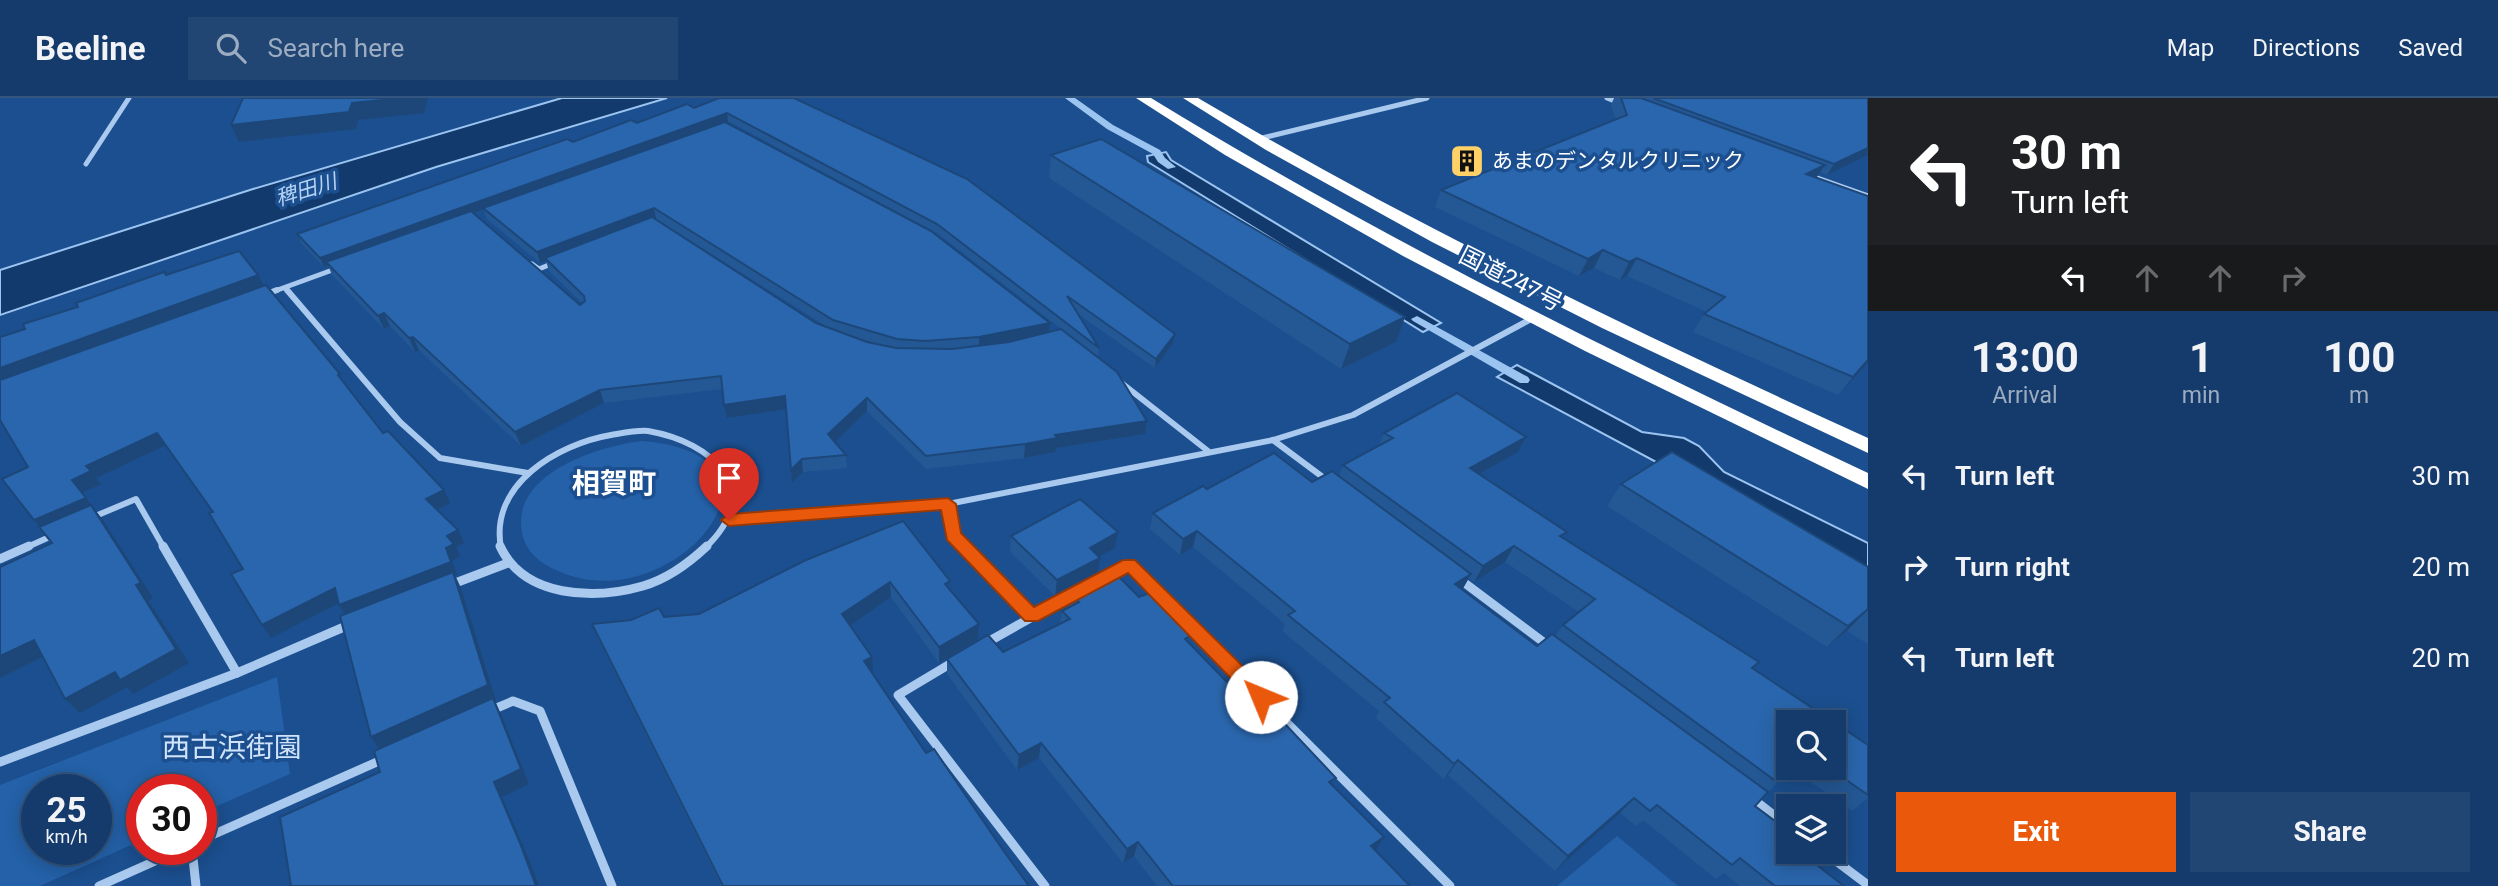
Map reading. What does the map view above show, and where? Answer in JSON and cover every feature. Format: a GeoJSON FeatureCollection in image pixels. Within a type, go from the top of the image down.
{"type":"FeatureCollection","features":[{"type":"Feature","properties":{"kind":"highway","name":"国道247号"},"geometry":{"type":"LineString","coordinates":[[1142,98],[1283,185],[1532,318],[1868,482]]}},
{"type":"Feature","properties":{"kind":"highway","name":"国道247号"},"geometry":{"type":"LineString","coordinates":[[1189,98],[1256,140],[1543,293],[1868,446]]}},
{"type":"Feature","properties":{"kind":"street"},"geometry":{"type":"LineString","coordinates":[[86,164],[129,98]]}},
{"type":"Feature","properties":{"kind":"street"},"geometry":{"type":"LineString","coordinates":[[1256,140],[1427,98]]}},
{"type":"Feature","properties":{"kind":"street"},"geometry":{"type":"LineString","coordinates":[[1607,98],[1632,108]]}},
{"type":"Feature","properties":{"kind":"street"},"geometry":{"type":"LineString","coordinates":[[1805,173],[1868,196]]}},
{"type":"Feature","properties":{"kind":"street"},"geometry":{"type":"LineString","coordinates":[[538,269],[564,259]]}},
{"type":"Feature","properties":{"kind":"street"},"geometry":{"type":"LineString","coordinates":[[528,260],[547,277]]}},
{"type":"Feature","properties":{"kind":"street"},"geometry":{"type":"LineString","coordinates":[[259,297],[348,264]]}},
{"type":"Feature","properties":{"kind":"street"},"geometry":{"type":"LineString","coordinates":[[285,288],[400,422],[440,458],[528,473]]}},
{"type":"Feature","properties":{"kind":"street"},"geometry":{"type":"LineString","coordinates":[[729,520],[948,504],[1273,440],[1353,415],[1532,318]]}},
{"type":"Feature","properties":{"kind":"street"},"geometry":{"type":"LineString","coordinates":[[1115,377],[1208,451]]}},
{"type":"Feature","properties":{"kind":"street"},"geometry":{"type":"LineString","coordinates":[[648,431],[681,437],[708,449],[726,469],[734,493],[729,520],[711,546],[683,569],[645,587],[604,595],[564,593],[530,582],[508,563],[497,538],[501,510],[517,483],[528,473],[543,461],[575,444],[612,434],[648,431]]}},
{"type":"Feature","properties":{"kind":"street"},"geometry":{"type":"LineString","coordinates":[[1273,440],[1336,487]]}},
{"type":"Feature","properties":{"kind":"street"},"geometry":{"type":"LineString","coordinates":[[86,521],[136,499],[237,673]]}},
{"type":"Feature","properties":{"kind":"street"},"geometry":{"type":"LineString","coordinates":[[948,504],[953,536],[1031,616]]}},
{"type":"Feature","properties":{"kind":"street"},"geometry":{"type":"LineString","coordinates":[[0,559],[62,531]]}},
{"type":"Feature","properties":{"kind":"street"},"geometry":{"type":"LineString","coordinates":[[441,588],[508,563]]}},
{"type":"Feature","properties":{"kind":"street"},"geometry":{"type":"LineString","coordinates":[[1105,578],[1129,565],[1450,886]]}},
{"type":"Feature","properties":{"kind":"street"},"geometry":{"type":"LineString","coordinates":[[1447,570],[1557,652]]}},
{"type":"Feature","properties":{"kind":"street"},"geometry":{"type":"LineString","coordinates":[[976,649],[1080,590]]}},
{"type":"Feature","properties":{"kind":"street"},"geometry":{"type":"LineString","coordinates":[[0,762],[237,673],[365,618]]}},
{"type":"Feature","properties":{"kind":"street"},"geometry":{"type":"LineString","coordinates":[[965,655],[898,695],[1045,886]]}},
{"type":"Feature","properties":{"kind":"street"},"geometry":{"type":"LineString","coordinates":[[475,718],[513,701],[540,711],[612,886]]}},
{"type":"Feature","properties":{"kind":"street"},"geometry":{"type":"LineString","coordinates":[[217,833],[401,751]]}},
{"type":"Feature","properties":{"kind":"street"},"geometry":{"type":"LineString","coordinates":[[1744,793],[1776,816]]}},
{"type":"Feature","properties":{"kind":"street"},"geometry":{"type":"LineString","coordinates":[[1840,864],[1868,885]]}},
{"type":"Feature","properties":{"kind":"street"},"geometry":{"type":"LineString","coordinates":[[99,886],[146,865]]}},
{"type":"Feature","properties":{"kind":"street"},"geometry":{"type":"LineString","coordinates":[[194,865],[196,886]]}},
{"type":"Feature","properties":{"kind":"green space"},"geometry":{"type":"Polygon","coordinates":[[[642,441],[692,453],[717,474],[721,501],[708,529],[682,555],[646,573],[605,581],[563,573],[535,556],[524,540],[521,518],[527,498],[540,482],[558,468],[579,458],[642,441]]]}},
{"type":"Feature","properties":{"kind":"green space","name":"西古浜街園"},"geometry":{"type":"Polygon","coordinates":[[[277,677],[290,774],[217,806],[217,774],[126,774],[126,847],[112,854],[112,774],[28,774],[277,677]]]}},
{"type":"Feature","properties":{"kind":"green space","name":"西古浜街園"},"geometry":{"type":"Polygon","coordinates":[[[21,777],[21,865],[87,865],[40,886],[0,886],[0,785],[21,777]]]}},
{"type":"Feature","properties":{"kind":"green space"},"geometry":{"type":"Polygon","coordinates":[[[1617,836],[1678,886],[1557,886],[1617,836]]]}},
{"type":"Feature","properties":{"kind":"water","name":"稗田川"},"geometry":{"type":"Polygon","coordinates":[[[562,98],[667,98],[436,167],[0,315],[0,270],[253,189],[562,98]]]}},
{"type":"Feature","properties":{"kind":"water"},"geometry":{"type":"Polygon","coordinates":[[[1166,152],[1171,160],[1441,323],[1423,332],[1148,162],[1147,156],[1166,152]]]}},
{"type":"Feature","properties":{"kind":"water"},"geometry":{"type":"Polygon","coordinates":[[[1517,365],[1642,432],[1684,438],[1699,446],[1724,472],[1868,543],[1868,568],[1688,479],[1497,377],[1517,365]]]}},
{"type":"Feature","properties":{"kind":"building"},"geometry":{"type":"Polygon","coordinates":[[[243,98],[403,98],[352,103],[349,112],[231,125],[243,98]]]}},
{"type":"Feature","properties":{"kind":"building"},"geometry":{"type":"Polygon","coordinates":[[[719,98],[794,98],[967,179],[1175,334],[1156,359],[1067,296],[1099,348],[937,224],[727,113],[320,258],[297,234],[567,139],[573,142],[631,120],[637,123],[687,104],[694,108],[719,98]]]}},
{"type":"Feature","properties":{"kind":"building"},"geometry":{"type":"Polygon","coordinates":[[[1621,98],[1641,98],[1825,165],[1806,174],[1868,196],[1868,360],[1853,377],[1704,314],[1725,297],[1637,258],[1629,262],[1603,250],[1588,259],[1441,190],[1627,115],[1621,98]]]}},
{"type":"Feature","properties":{"kind":"building"},"geometry":{"type":"Polygon","coordinates":[[[1653,98],[1868,98],[1868,148],[1834,164],[1653,98]]]}},
{"type":"Feature","properties":{"kind":"building"},"geometry":{"type":"Polygon","coordinates":[[[725,122],[931,231],[1050,323],[979,337],[925,341],[897,339],[833,320],[654,208],[537,252],[483,208],[725,122]]]}},
{"type":"Feature","properties":{"kind":"building"},"geometry":{"type":"Polygon","coordinates":[[[1101,139],[1405,317],[1350,344],[1051,155],[1101,139]]]}},
{"type":"Feature","properties":{"kind":"building"},"geometry":{"type":"Polygon","coordinates":[[[471,211],[580,305],[585,301],[584,296],[545,258],[652,217],[816,323],[867,342],[896,348],[952,349],[1009,342],[1061,329],[1117,372],[1147,421],[1055,435],[1057,438],[1025,444],[926,456],[867,398],[828,434],[846,455],[802,459],[791,470],[785,396],[724,405],[721,376],[600,390],[515,432],[413,337],[409,338],[384,313],[378,316],[326,262],[471,211]]]}},
{"type":"Feature","properties":{"kind":"building"},"geometry":{"type":"Polygon","coordinates":[[[239,251],[258,275],[0,368],[0,337],[25,329],[23,324],[78,307],[76,303],[164,272],[166,275],[239,251]]]}},
{"type":"Feature","properties":{"kind":"building"},"geometry":{"type":"Polygon","coordinates":[[[266,285],[340,374],[338,375],[383,433],[388,431],[444,490],[426,499],[458,530],[447,536],[454,544],[446,548],[451,562],[339,605],[335,588],[262,625],[231,574],[243,569],[209,513],[213,512],[157,433],[86,466],[91,471],[72,480],[86,498],[34,520],[2,479],[28,467],[0,420],[0,380],[266,285]]]}},
{"type":"Feature","properties":{"kind":"building"},"geometry":{"type":"Polygon","coordinates":[[[1457,393],[1526,437],[1470,468],[1567,532],[1560,536],[1759,662],[1752,668],[1815,710],[1776,710],[1776,780],[1779,780],[1777,782],[1563,625],[1595,599],[1514,546],[1483,566],[1343,465],[1393,438],[1384,433],[1457,393]]]}},
{"type":"Feature","properties":{"kind":"building"},"geometry":{"type":"Polygon","coordinates":[[[1672,452],[1868,567],[1868,609],[1848,626],[1621,484],[1672,452]]]}},
{"type":"Feature","properties":{"kind":"building"},"geometry":{"type":"Polygon","coordinates":[[[1274,453],[1312,482],[1332,471],[1471,574],[1455,584],[1537,646],[1552,634],[1768,792],[1755,806],[1776,822],[1776,864],[1816,864],[1844,886],[1775,886],[1740,858],[1732,865],[1657,805],[1650,811],[1634,798],[1568,856],[1458,760],[1454,764],[1384,702],[1390,698],[1288,615],[1295,611],[1197,531],[1183,539],[1153,513],[1203,486],[1207,489],[1274,453]]]}},
{"type":"Feature","properties":{"kind":"building"},"geometry":{"type":"Polygon","coordinates":[[[1080,499],[1118,532],[1090,548],[1100,558],[1057,580],[1011,536],[1080,499]]]}},
{"type":"Feature","properties":{"kind":"building"},"geometry":{"type":"Polygon","coordinates":[[[91,505],[141,583],[136,585],[176,649],[120,680],[115,672],[65,699],[34,640],[0,656],[0,567],[52,543],[39,527],[91,505]]]}},
{"type":"Feature","properties":{"kind":"building"},"geometry":{"type":"Polygon","coordinates":[[[903,521],[950,581],[945,584],[979,624],[939,647],[890,582],[842,614],[872,657],[864,661],[926,753],[934,749],[1029,886],[723,886],[592,624],[631,620],[659,608],[664,617],[699,614],[806,560],[903,521]]]}},
{"type":"Feature","properties":{"kind":"building"},"geometry":{"type":"Polygon","coordinates":[[[1110,568],[1139,597],[1149,593],[1191,635],[1185,639],[1258,714],[1270,708],[1336,778],[1329,782],[1384,837],[1371,846],[1410,886],[1173,886],[1138,842],[1127,849],[1041,743],[1019,755],[947,659],[988,635],[1003,652],[1070,619],[1062,611],[1079,602],[1067,591],[1110,568]]]}},
{"type":"Feature","properties":{"kind":"building"},"geometry":{"type":"Polygon","coordinates":[[[453,572],[488,685],[371,737],[340,616],[453,572]]]}},
{"type":"Feature","properties":{"kind":"building"},"geometry":{"type":"Polygon","coordinates":[[[493,698],[521,769],[494,782],[536,886],[291,886],[280,817],[380,772],[374,751],[493,698]]]}},
{"type":"Feature","properties":{"kind":"building"},"geometry":{"type":"Polygon","coordinates":[[[1846,730],[1868,745],[1868,795],[1846,780],[1846,730]]]}},
{"type":"Feature","properties":{"kind":"waterway"},"geometry":{"type":"LineString","coordinates":[[1069,98],[1110,127],[1157,152],[1161,160],[1171,167]]}},
{"type":"Feature","properties":{"kind":"waterway"},"geometry":{"type":"LineString","coordinates":[[1417,319],[1524,380]]}},
{"type":"Feature","properties":{"kind":"place","name":"あまのデンタルクリニック"},"geometry":{"type":"Point","coordinates":[1467,161]}},
{"type":"Feature","properties":{"kind":"district","name":"相賀町"},"geometry":{"type":"Point","coordinates":[614,483]}},
{"type":"Feature","properties":{"kind":"route"},"geometry":{"type":"LineString","coordinates":[[729,520],[948,504],[953,536],[1031,616],[1129,565],[1261,697]]}}]}
